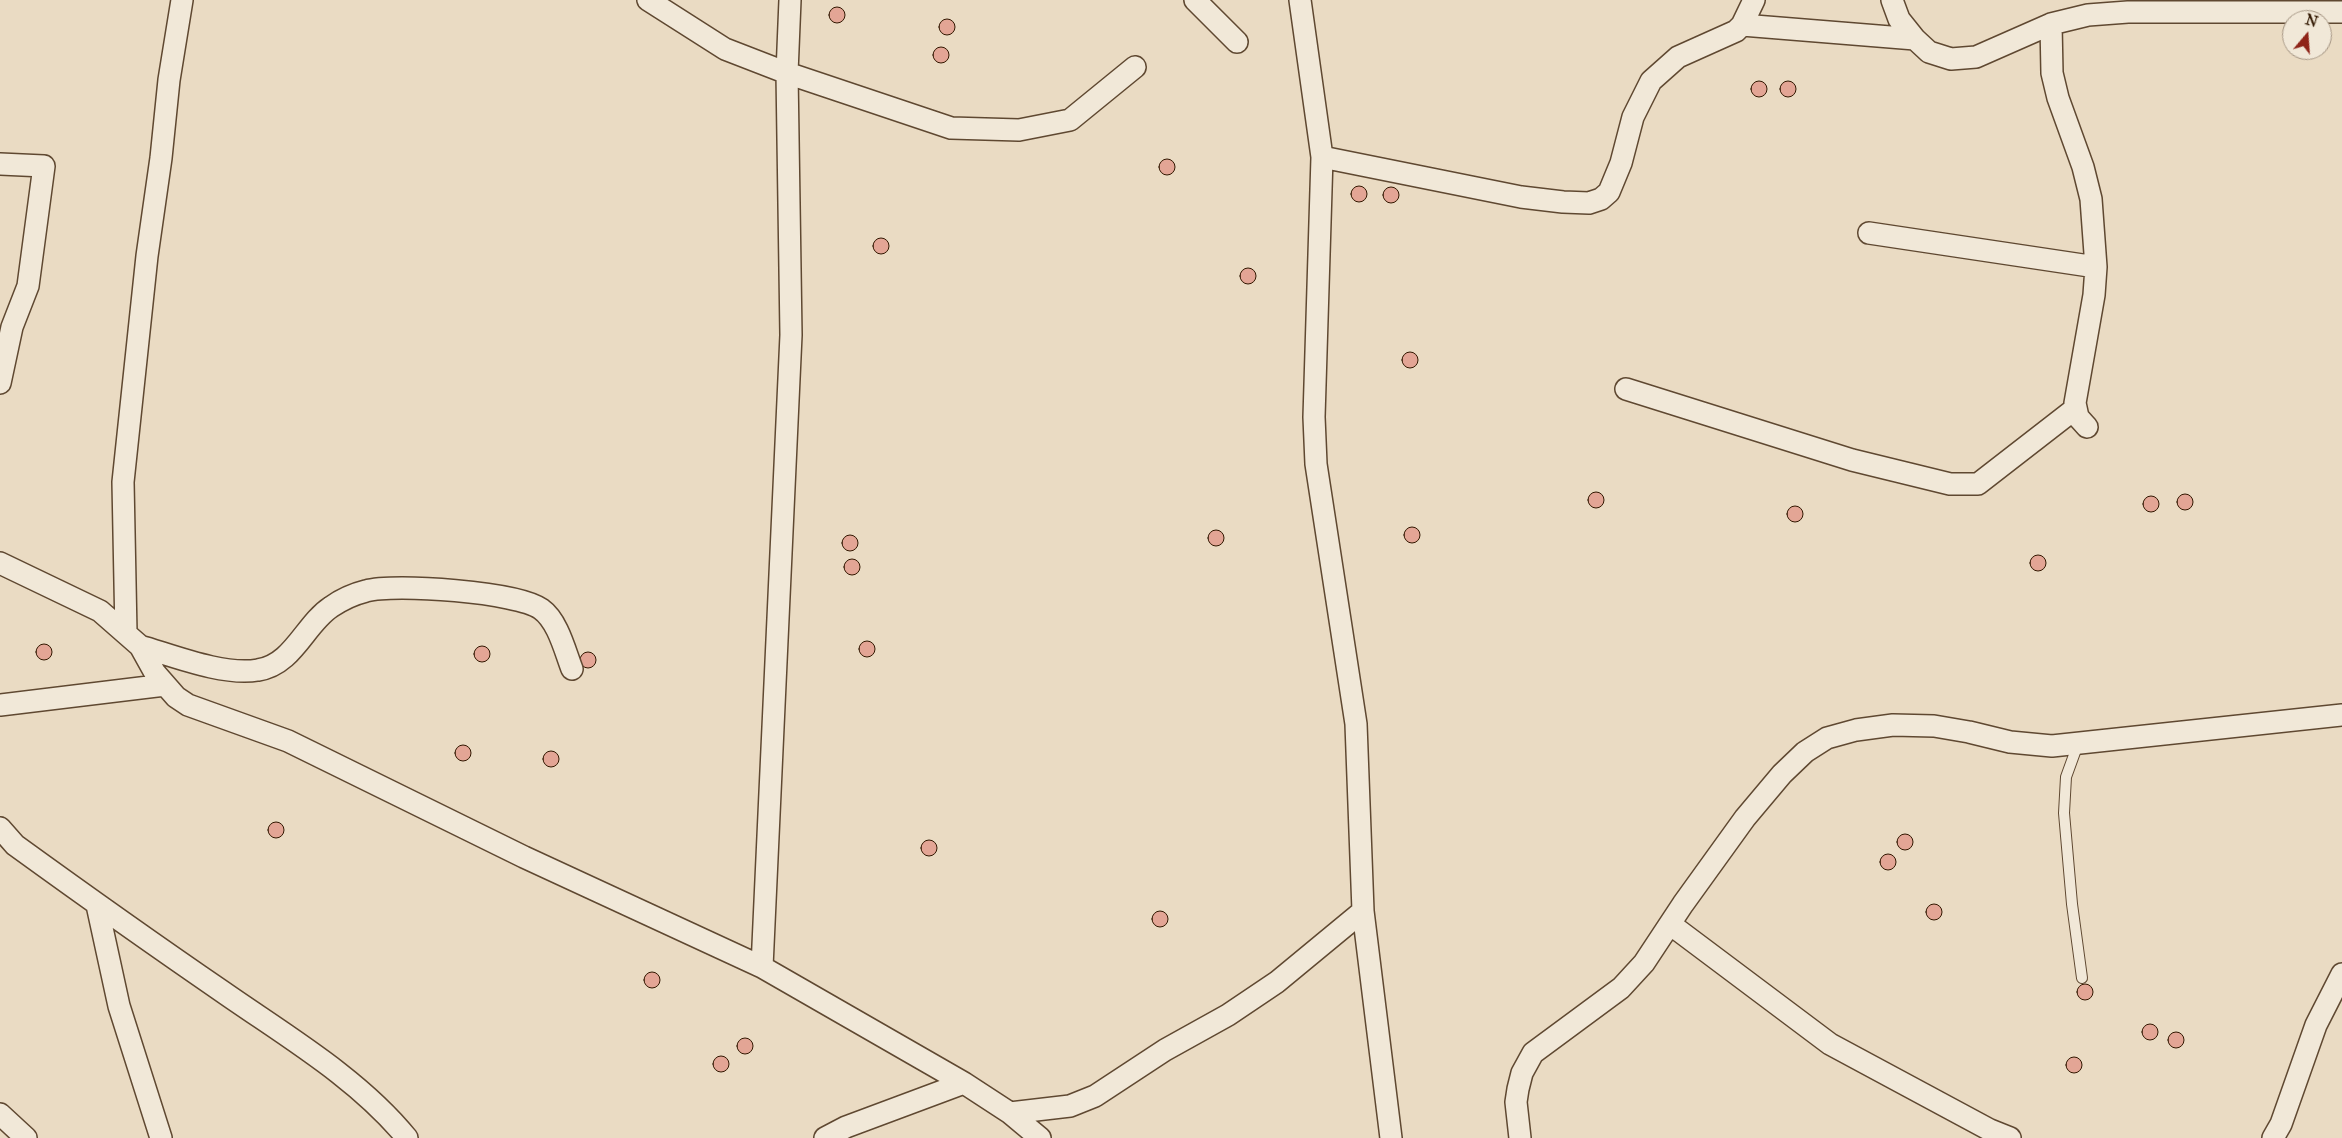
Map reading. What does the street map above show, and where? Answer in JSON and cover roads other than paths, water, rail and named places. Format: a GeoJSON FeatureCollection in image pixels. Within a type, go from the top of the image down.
{"type":"FeatureCollection","features":[{"type":"Feature","properties":{"kind":"street"},"geometry":{"type":"LineString","coordinates":[[133,640],[123,482],[147,256],[161,158],[169,80],[182,0]]}},
{"type":"Feature","properties":{"kind":"street"},"geometry":{"type":"LineString","coordinates":[[648,0],[725,49],[786,72],[951,128],[1019,130],[1070,120],[1135,67]]}},
{"type":"Feature","properties":{"kind":"street"},"geometry":{"type":"LineString","coordinates":[[762,967],[791,335],[786,72],[790,0]]}},
{"type":"Feature","properties":{"kind":"street"},"geometry":{"type":"LineString","coordinates":[[1195,0],[1237,42]]}},
{"type":"Feature","properties":{"kind":"street"},"geometry":{"type":"LineString","coordinates":[[1300,0],[1319,120],[1322,157],[1314,417],[1316,464],[1356,724],[1363,911],[1391,1138]]}},
{"type":"Feature","properties":{"kind":"street"},"geometry":{"type":"LineString","coordinates":[[1322,157],[1521,197],[1589,203],[1601,199],[1609,192],[1621,163],[1633,117],[1651,81],[1678,57],[1736,32],[1742,25],[1754,0]]}},
{"type":"Feature","properties":{"kind":"street"},"geometry":{"type":"LineString","coordinates":[[1892,0],[1899,19],[1915,39],[1929,52],[1951,59],[1976,57],[2051,24],[2081,16],[2104,13],[2342,12]]}},
{"type":"Feature","properties":{"kind":"street"},"geometry":{"type":"LineString","coordinates":[[2051,24],[2052,73],[2058,98],[2083,167],[2091,199],[2096,266],[2094,295],[2076,408],[2078,416],[2087,427]]}},
{"type":"Feature","properties":{"kind":"street"},"geometry":{"type":"LineString","coordinates":[[1742,25],[1915,39]]}},
{"type":"Feature","properties":{"kind":"street"},"geometry":{"type":"LineString","coordinates":[[0,164],[44,166],[28,286],[12,326],[0,383]]}},
{"type":"Feature","properties":{"kind":"street"},"geometry":{"type":"LineString","coordinates":[[1869,233],[2096,266]]}},
{"type":"Feature","properties":{"kind":"street"},"geometry":{"type":"LineString","coordinates":[[1626,389],[1852,460],[1950,484],[1978,484],[2076,408]]}},
{"type":"Feature","properties":{"kind":"street"},"geometry":{"type":"LineString","coordinates":[[0,563],[100,611],[133,640],[165,685],[176,697],[188,705],[288,741],[524,857],[762,967],[964,1082],[1010,1113],[1040,1138]]}},
{"type":"Feature","properties":{"kind":"street"},"geometry":{"type":"LineString","coordinates":[[133,640],[224,668],[240,671],[260,670],[287,656],[330,608],[343,600],[367,590],[430,589],[504,598],[532,604],[543,610],[552,621],[572,669]]}},
{"type":"Feature","properties":{"kind":"street"},"geometry":{"type":"LineString","coordinates":[[0,705],[165,685]]}},
{"type":"Feature","properties":{"kind":"street"},"geometry":{"type":"LineString","coordinates":[[1520,1138],[1516,1102],[1522,1072],[1532,1053],[1622,988],[1644,963],[1745,818],[1782,774],[1805,752],[1827,738],[1856,730],[1893,726],[1934,726],[2010,742],[2052,746],[2342,715]]}},
{"type":"Feature","properties":{"kind":"street"},"geometry":{"type":"LineString","coordinates":[[0,828],[15,845],[97,905],[292,1040],[359,1090],[407,1138]]}},
{"type":"Feature","properties":{"kind":"street"},"geometry":{"type":"LineString","coordinates":[[97,905],[119,1006],[161,1138]]}},
{"type":"Feature","properties":{"kind":"street"},"geometry":{"type":"LineString","coordinates":[[1010,1113],[1070,1106],[1095,1096],[1165,1050],[1228,1015],[1277,982],[1363,911]]}},
{"type":"Feature","properties":{"kind":"street"},"geometry":{"type":"LineString","coordinates":[[1670,924],[1830,1044],[1990,1130],[2010,1138]]}},
{"type":"Feature","properties":{"kind":"street"},"geometry":{"type":"LineString","coordinates":[[2273,1138],[2281,1124],[2316,1025],[2342,974]]}},
{"type":"Feature","properties":{"kind":"street"},"geometry":{"type":"LineString","coordinates":[[825,1138],[846,1127],[964,1082]]}},
{"type":"Feature","properties":{"kind":"street"},"geometry":{"type":"LineString","coordinates":[[0,1114],[26,1138]]}},
{"type":"Feature","properties":{"kind":"lane"},"geometry":{"type":"LineString","coordinates":[[2078,744],[2066,777],[2064,813],[2068,867],[2082,978]]}}]}
